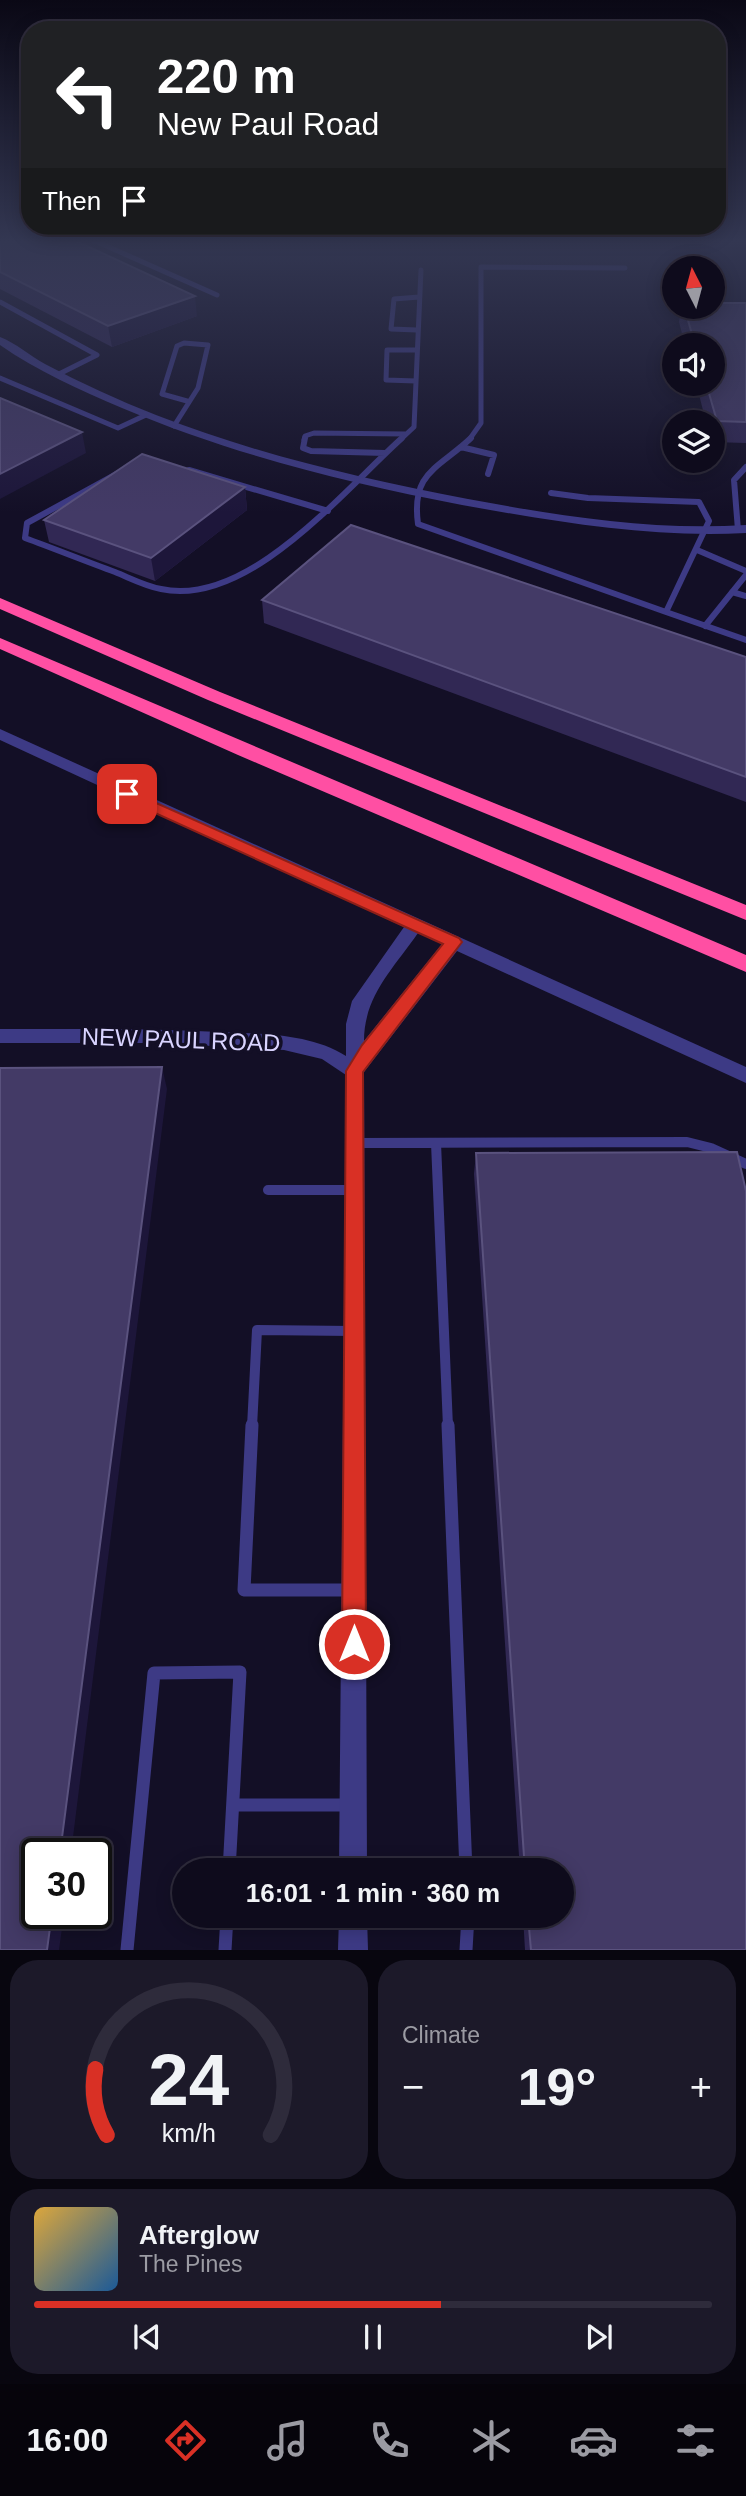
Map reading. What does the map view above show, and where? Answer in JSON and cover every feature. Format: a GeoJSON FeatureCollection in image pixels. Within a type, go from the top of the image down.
{"type":"FeatureCollection","features":[{"type":"Feature","properties":{"kind":"highway"},"geometry":{"type":"LineString","coordinates":[[0,603],[214,696],[746,913]]}},
{"type":"Feature","properties":{"kind":"highway"},"geometry":{"type":"LineString","coordinates":[[0,643],[232,746],[746,964]]}},
{"type":"Feature","properties":{"kind":"highway"},"geometry":{"type":"LineString","coordinates":[[598,852],[746,901]]}},
{"type":"Feature","properties":{"kind":"street"},"geometry":{"type":"LineString","coordinates":[[0,340],[59,374],[174,426],[274,458],[356,479],[559,519],[701,533],[742,530]]}},
{"type":"Feature","properties":{"kind":"street"},"geometry":{"type":"LineString","coordinates":[[0,734],[746,1075]]}},
{"type":"Feature","properties":{"kind":"street"},"geometry":{"type":"LineString","coordinates":[[353,1858],[355,1024],[361,1001],[415,925]]}},
{"type":"Feature","properties":{"kind":"street"},"geometry":{"type":"LineString","coordinates":[[355,1071],[368,1050],[454,942]]}},
{"type":"Feature","properties":{"kind":"street","name":"NEW PAUL ROAD"},"geometry":{"type":"LineString","coordinates":[[0,1036],[159,1036],[284,1043],[327,1053],[355,1071]]}},
{"type":"Feature","properties":{"kind":"street"},"geometry":{"type":"LineString","coordinates":[[353,1928],[353,1950]]}},
{"type":"Feature","properties":{"kind":"lane"},"geometry":{"type":"LineString","coordinates":[[53,331],[97,355],[59,374]]}},
{"type":"Feature","properties":{"kind":"lane"},"geometry":{"type":"LineString","coordinates":[[130,468],[117,471],[27,523],[25,538],[160,589],[191,592],[242,575],[328,511],[356,479],[414,427],[417,331]]}},
{"type":"Feature","properties":{"kind":"lane"},"geometry":{"type":"LineString","coordinates":[[481,331],[481,423],[477,432],[432,469],[414,492],[418,524],[746,640]]}},
{"type":"Feature","properties":{"kind":"lane"},"geometry":{"type":"LineString","coordinates":[[174,426],[187,401],[198,388],[208,345],[202,343],[177,346],[162,394],[187,401]]}},
{"type":"Feature","properties":{"kind":"lane"},"geometry":{"type":"LineString","coordinates":[[416,350],[387,350],[386,380],[416,381]]}},
{"type":"Feature","properties":{"kind":"lane"},"geometry":{"type":"LineString","coordinates":[[0,378],[118,429],[146,415]]}},
{"type":"Feature","properties":{"kind":"lane"},"geometry":{"type":"LineString","coordinates":[[385,453],[311,451],[303,448],[305,436],[314,433],[406,434]]}},
{"type":"Feature","properties":{"kind":"lane"},"geometry":{"type":"LineString","coordinates":[[461,447],[494,455],[488,474]]}},
{"type":"Feature","properties":{"kind":"lane"},"geometry":{"type":"LineString","coordinates":[[742,530],[736,478],[746,467]]}},
{"type":"Feature","properties":{"kind":"lane"},"geometry":{"type":"LineString","coordinates":[[181,468],[328,511]]}},
{"type":"Feature","properties":{"kind":"lane"},"geometry":{"type":"LineString","coordinates":[[736,478],[746,478]]}},
{"type":"Feature","properties":{"kind":"lane"},"geometry":{"type":"LineString","coordinates":[[551,493],[588,498],[699,502],[709,521],[701,533],[697,550],[666,612]]}},
{"type":"Feature","properties":{"kind":"lane"},"geometry":{"type":"LineString","coordinates":[[697,550],[746,573],[705,626]]}},
{"type":"Feature","properties":{"kind":"lane"},"geometry":{"type":"LineString","coordinates":[[732,592],[746,596]]}},
{"type":"Feature","properties":{"kind":"lane"},"geometry":{"type":"LineString","coordinates":[[356,1143],[687,1142],[711,1148],[746,1164]]}},
{"type":"Feature","properties":{"kind":"lane"},"geometry":{"type":"LineString","coordinates":[[436,1143],[465,1858]]}},
{"type":"Feature","properties":{"kind":"lane"},"geometry":{"type":"LineString","coordinates":[[268,1189],[356,1190]]}},
{"type":"Feature","properties":{"kind":"lane"},"geometry":{"type":"LineString","coordinates":[[354,1590],[244,1590],[257,1330],[355,1331]]}},
{"type":"Feature","properties":{"kind":"lane"},"geometry":{"type":"LineString","coordinates":[[127,1950],[154,1673],[240,1672],[230,1858]]}},
{"type":"Feature","properties":{"kind":"lane"},"geometry":{"type":"LineString","coordinates":[[233,1805],[353,1805]]}},
{"type":"Feature","properties":{"kind":"lane"},"geometry":{"type":"LineString","coordinates":[[225,1950],[226,1928]]}},
{"type":"Feature","properties":{"kind":"lane"},"geometry":{"type":"LineString","coordinates":[[466,1950],[467,1928]]}},
{"type":"Feature","properties":{"kind":"building"},"geometry":{"type":"Polygon","coordinates":[[[691,331],[746,331],[746,422],[725,421],[725,410],[714,410],[710,396],[725,396],[725,333],[691,331]]]}},
{"type":"Feature","properties":{"kind":"building"},"geometry":{"type":"Polygon","coordinates":[[[0,398],[82,432],[0,474],[0,398]]]}},
{"type":"Feature","properties":{"kind":"building"},"geometry":{"type":"Polygon","coordinates":[[[142,454],[245,487],[151,558],[44,520],[142,454]]]}},
{"type":"Feature","properties":{"kind":"building"},"geometry":{"type":"Polygon","coordinates":[[[351,525],[746,657],[746,777],[262,600],[351,525]]]}},
{"type":"Feature","properties":{"kind":"building"},"geometry":{"type":"Polygon","coordinates":[[[162,1067],[62,1838],[21,1838],[21,1929],[50,1929],[47,1950],[0,1950],[0,1068],[162,1067]]]}},
{"type":"Feature","properties":{"kind":"building"},"geometry":{"type":"Polygon","coordinates":[[[737,1152],[746,1191],[746,1950],[531,1950],[529,1928],[574,1928],[574,1858],[524,1858],[476,1153],[737,1152]]]}},
{"type":"Feature","properties":{"kind":"route"},"geometry":{"type":"LineString","coordinates":[[127,794],[454,942],[368,1050],[355,1071],[354,1644]]}}]}
